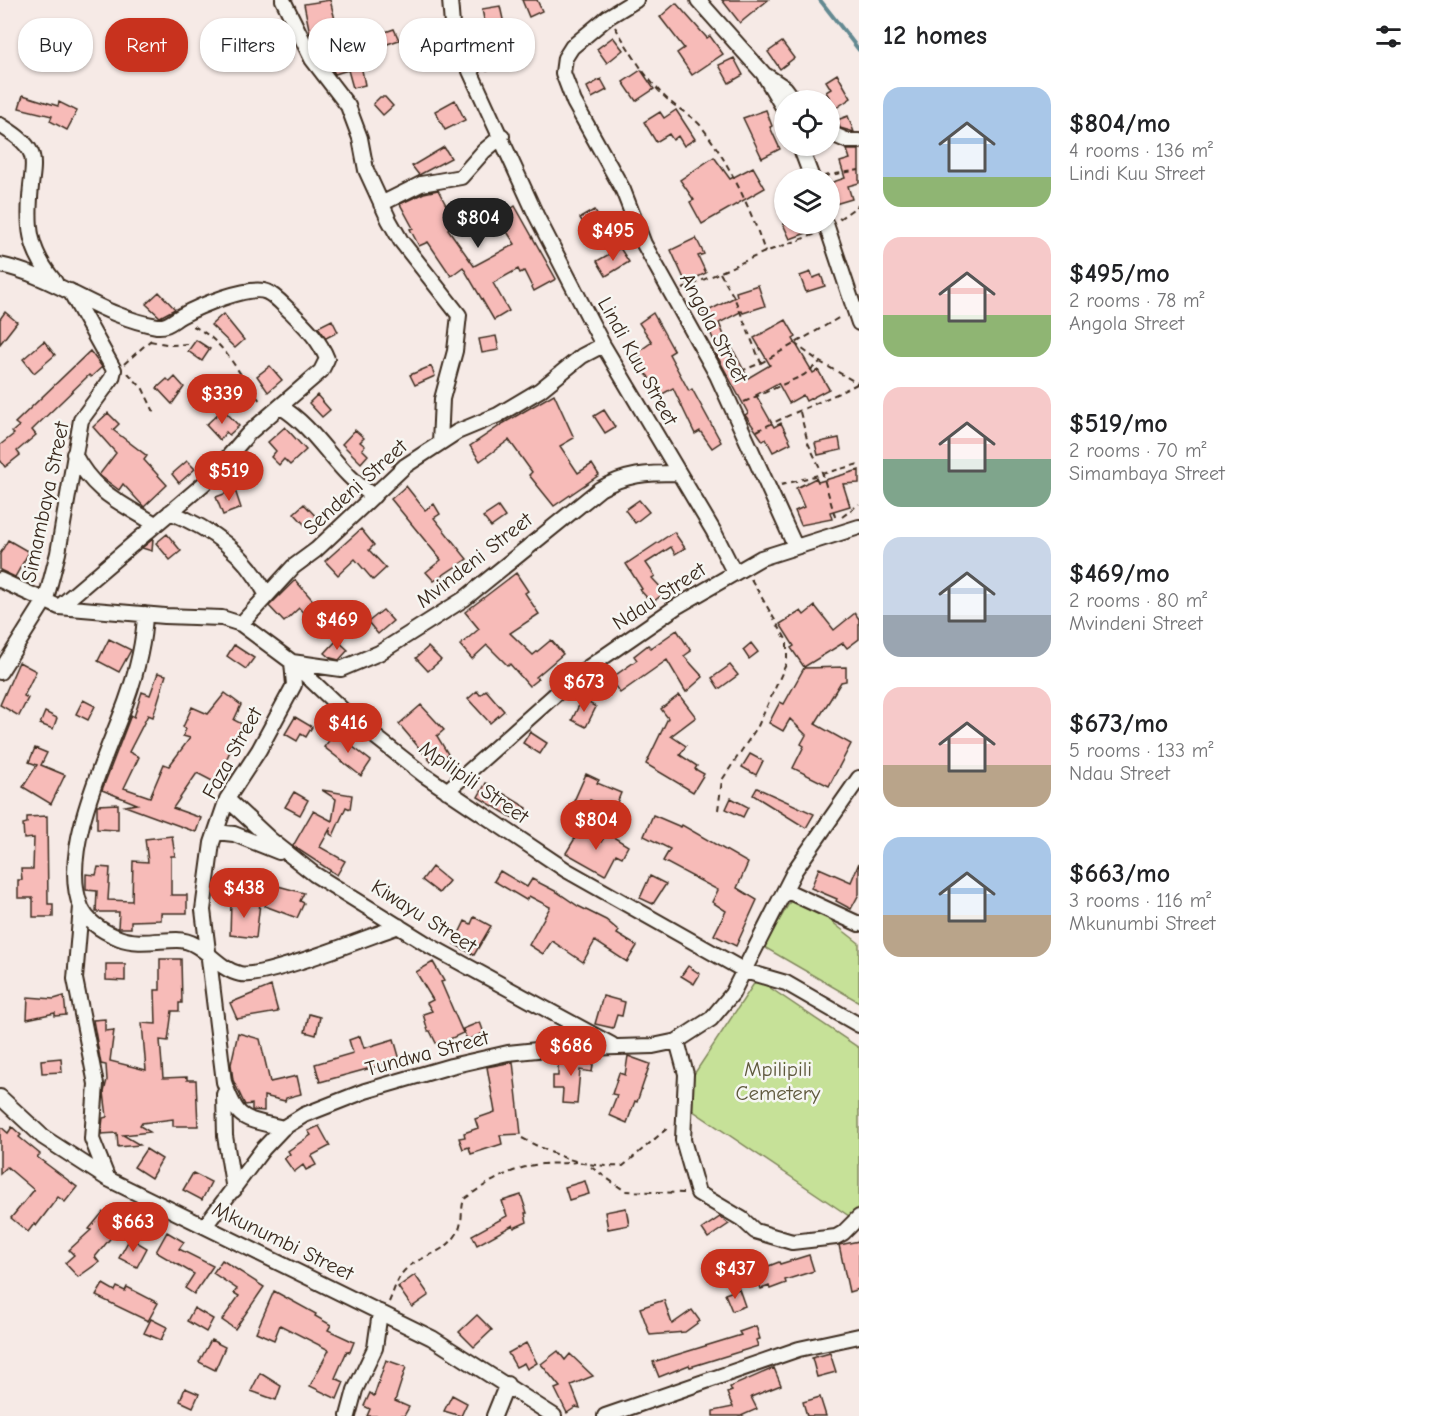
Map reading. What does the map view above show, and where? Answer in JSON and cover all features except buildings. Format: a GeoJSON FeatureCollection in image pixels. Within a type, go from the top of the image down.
{"type":"FeatureCollection","features":[{"type":"Feature","properties":{"kind":"street"},"geometry":{"type":"LineString","coordinates":[[283,0],[312,59],[348,106],[360,138],[366,170],[401,241],[459,315],[455,351],[442,399],[440,442]]}},
{"type":"Feature","properties":{"kind":"street","name":"Lindi Kuu Street"},"geometry":{"type":"LineString","coordinates":[[450,0],[452,25],[470,71],[502,136],[536,215],[603,345],[677,473],[739,569]]}},
{"type":"Feature","properties":{"kind":"street","name":"Angola Street"},"geometry":{"type":"LineString","coordinates":[[636,0],[608,17],[572,47],[565,58],[563,73],[574,102],[623,190],[644,244],[717,375],[767,489],[795,546]]}},
{"type":"Feature","properties":{"kind":"street"},"geometry":{"type":"LineString","coordinates":[[698,0],[763,73],[774,92]]}},
{"type":"Feature","properties":{"kind":"street"},"geometry":{"type":"LineString","coordinates":[[763,73],[786,90]]}},
{"type":"Feature","properties":{"kind":"street"},"geometry":{"type":"LineString","coordinates":[[0,125],[26,145],[33,156],[28,211],[33,252],[56,283]]}},
{"type":"Feature","properties":{"kind":"street"},"geometry":{"type":"LineString","coordinates":[[381,204],[421,184],[461,177],[484,151],[502,136]]}},
{"type":"Feature","properties":{"kind":"street"},"geometry":{"type":"LineString","coordinates":[[840,137],[848,141],[859,141]]}},
{"type":"Feature","properties":{"kind":"street"},"geometry":{"type":"LineString","coordinates":[[830,234],[857,317]]}},
{"type":"Feature","properties":{"kind":"street"},"geometry":{"type":"LineString","coordinates":[[0,265],[32,273],[109,310],[167,324]]}},
{"type":"Feature","properties":{"kind":"street","name":"Simambaya Street"},"geometry":{"type":"LineString","coordinates":[[60,607],[207,481],[249,433],[321,371],[327,358],[312,331],[266,291],[253,289],[212,302],[167,324]]}},
{"type":"Feature","properties":{"kind":"street","name":"Simambaya Street"},"geometry":{"type":"LineString","coordinates":[[0,672],[46,599],[58,553],[81,420],[112,378],[114,370],[70,291]]}},
{"type":"Feature","properties":{"kind":"street","name":"Sendeni Street"},"geometry":{"type":"LineString","coordinates":[[241,624],[292,567],[316,550],[405,466],[457,432],[498,415],[540,390],[582,356],[603,345]]}},
{"type":"Feature","properties":{"kind":"street"},"geometry":{"type":"LineString","coordinates":[[280,408],[309,428],[339,466],[374,496]]}},
{"type":"Feature","properties":{"kind":"street"},"geometry":{"type":"LineString","coordinates":[[74,454],[88,479],[100,490],[155,524]]}},
{"type":"Feature","properties":{"kind":"street","name":"Mvindeni Street"},"geometry":{"type":"LineString","coordinates":[[292,662],[341,669],[379,653],[464,599],[600,489],[615,480],[638,473],[677,473]]}},
{"type":"Feature","properties":{"kind":"street"},"geometry":{"type":"LineString","coordinates":[[170,512],[197,524],[232,548],[266,594]]}},
{"type":"Feature","properties":{"kind":"street"},"geometry":{"type":"LineString","coordinates":[[795,546],[838,527],[859,527]]}},
{"type":"Feature","properties":{"kind":"street","name":"Ndau Street"},"geometry":{"type":"LineString","coordinates":[[447,791],[576,676],[676,607],[739,569],[795,546]]}},
{"type":"Feature","properties":{"kind":"street","name":"Mpilipili Street"},"geometry":{"type":"LineString","coordinates":[[0,580],[60,607],[222,618],[241,624],[292,662],[349,716],[447,791],[566,870],[745,971],[786,983],[859,1025]]}},
{"type":"Feature","properties":{"kind":"street"},"geometry":{"type":"LineString","coordinates":[[108,1179],[92,1139],[96,1084],[75,979],[81,907],[75,872],[79,837],[90,793],[126,701],[144,632],[145,614]]}},
{"type":"Feature","properties":{"kind":"street","name":"Faza Street"},"geometry":{"type":"LineString","coordinates":[[234,1190],[225,1136],[224,1082],[203,910],[212,843],[227,799],[259,750],[294,685],[292,662]]}},
{"type":"Feature","properties":{"kind":"street","name":"Tundwa Street"},"geometry":{"type":"LineString","coordinates":[[205,1226],[263,1149],[283,1128],[304,1115],[365,1091],[451,1066],[508,1053],[614,1046],[653,1046],[677,1041],[711,1018],[722,1007],[745,971],[785,890],[828,821],[854,798],[859,778]]}},
{"type":"Feature","properties":{"kind":"street","name":"Kiwayu Street"},"geometry":{"type":"LineString","coordinates":[[227,799],[271,840],[314,874],[481,976],[614,1046]]}},
{"type":"Feature","properties":{"kind":"street"},"geometry":{"type":"LineString","coordinates":[[216,832],[234,834],[292,855]]}},
{"type":"Feature","properties":{"kind":"street"},"geometry":{"type":"LineString","coordinates":[[785,890],[859,924]]}},
{"type":"Feature","properties":{"kind":"street"},"geometry":{"type":"LineString","coordinates":[[81,907],[92,922],[121,939],[145,942],[180,940],[191,943],[236,973],[247,975],[308,958],[399,926]]}},
{"type":"Feature","properties":{"kind":"street"},"geometry":{"type":"LineString","coordinates":[[677,1041],[686,1074],[683,1140],[698,1193],[742,1219],[755,1232],[792,1242],[836,1237],[859,1217]]}},
{"type":"Feature","properties":{"kind":"street","name":"Faza Street"},"geometry":{"type":"LineString","coordinates":[[224,1082],[233,1107],[240,1115],[283,1128]]}},
{"type":"Feature","properties":{"kind":"street","name":"Mkunumbi Street"},"geometry":{"type":"LineString","coordinates":[[0,1097],[43,1137],[108,1179],[432,1338],[554,1416]]}},
{"type":"Feature","properties":{"kind":"street"},"geometry":{"type":"LineString","coordinates":[[348,1416],[355,1390],[375,1348],[382,1314]]}},
{"type":"Feature","properties":{"kind":"street"},"geometry":{"type":"LineString","coordinates":[[605,1416],[799,1349],[859,1336]]}},
{"type":"Feature","properties":{"kind":"street"},"geometry":{"type":"LineString","coordinates":[[494,1416],[507,1384]]}},
{"type":"Feature","properties":{"kind":"path"},"geometry":{"type":"LineString","coordinates":[[608,17],[637,62],[666,98],[689,113],[708,137],[746,202],[765,252]]}},
{"type":"Feature","properties":{"kind":"path"},"geometry":{"type":"LineString","coordinates":[[840,174],[859,170]]}},
{"type":"Feature","properties":{"kind":"path"},"geometry":{"type":"LineString","coordinates":[[840,217],[859,205]]}},
{"type":"Feature","properties":{"kind":"path"},"geometry":{"type":"LineString","coordinates":[[672,294],[765,252],[804,240],[814,234]]}},
{"type":"Feature","properties":{"kind":"path"},"geometry":{"type":"LineString","coordinates":[[720,273],[734,297],[761,363]]}},
{"type":"Feature","properties":{"kind":"path"},"geometry":{"type":"LineString","coordinates":[[717,375],[722,377],[737,374],[761,363],[817,328],[857,317]]}},
{"type":"Feature","properties":{"kind":"path"},"geometry":{"type":"LineString","coordinates":[[155,414],[143,388],[121,367],[167,324],[193,326],[207,333],[233,360],[264,404],[280,408]]}},
{"type":"Feature","properties":{"kind":"path"},"geometry":{"type":"LineString","coordinates":[[150,341],[171,345],[188,344]]}},
{"type":"Feature","properties":{"kind":"path"},"geometry":{"type":"LineString","coordinates":[[794,343],[820,362],[858,384]]}},
{"type":"Feature","properties":{"kind":"path"},"geometry":{"type":"LineString","coordinates":[[730,403],[742,403],[792,381],[820,362]]}},
{"type":"Feature","properties":{"kind":"path"},"geometry":{"type":"LineString","coordinates":[[746,437],[781,417],[800,412],[858,384]]}},
{"type":"Feature","properties":{"kind":"path"},"geometry":{"type":"LineString","coordinates":[[800,412],[808,443],[822,472],[838,527]]}},
{"type":"Feature","properties":{"kind":"path"},"geometry":{"type":"LineString","coordinates":[[767,489],[822,472],[859,464]]}},
{"type":"Feature","properties":{"kind":"path"},"geometry":{"type":"LineString","coordinates":[[838,527],[859,504]]}},
{"type":"Feature","properties":{"kind":"path"},"geometry":{"type":"LineString","coordinates":[[718,810],[722,780],[747,746],[763,717],[784,670],[788,648],[739,569]]}},
{"type":"Feature","properties":{"kind":"path"},"geometry":{"type":"LineString","coordinates":[[522,1138],[542,1150],[576,1162],[609,1167],[629,1162],[683,1114]]}},
{"type":"Feature","properties":{"kind":"path"},"geometry":{"type":"LineString","coordinates":[[382,1314],[398,1278],[406,1269],[447,1247],[456,1235],[463,1221],[464,1200],[493,1181],[529,1167],[576,1162]]}},
{"type":"Feature","properties":{"kind":"path"},"geometry":{"type":"LineString","coordinates":[[589,1165],[626,1191],[698,1193]]}},
{"type":"Feature","properties":{"kind":"green space"},"geometry":{"type":"Polygon","coordinates":[[[795,893],[859,943],[859,1002],[764,947],[795,893]]]}},
{"type":"Feature","properties":{"kind":"green space","name":"Mpilipili Cemetery"},"geometry":{"type":"Polygon","coordinates":[[[757,979],[859,1048],[859,1207],[852,1218],[677,1100],[757,979]]]}},
{"type":"Feature","properties":{"kind":"waterway"},"geometry":{"type":"LineString","coordinates":[[820,0],[859,50]]}}]}
